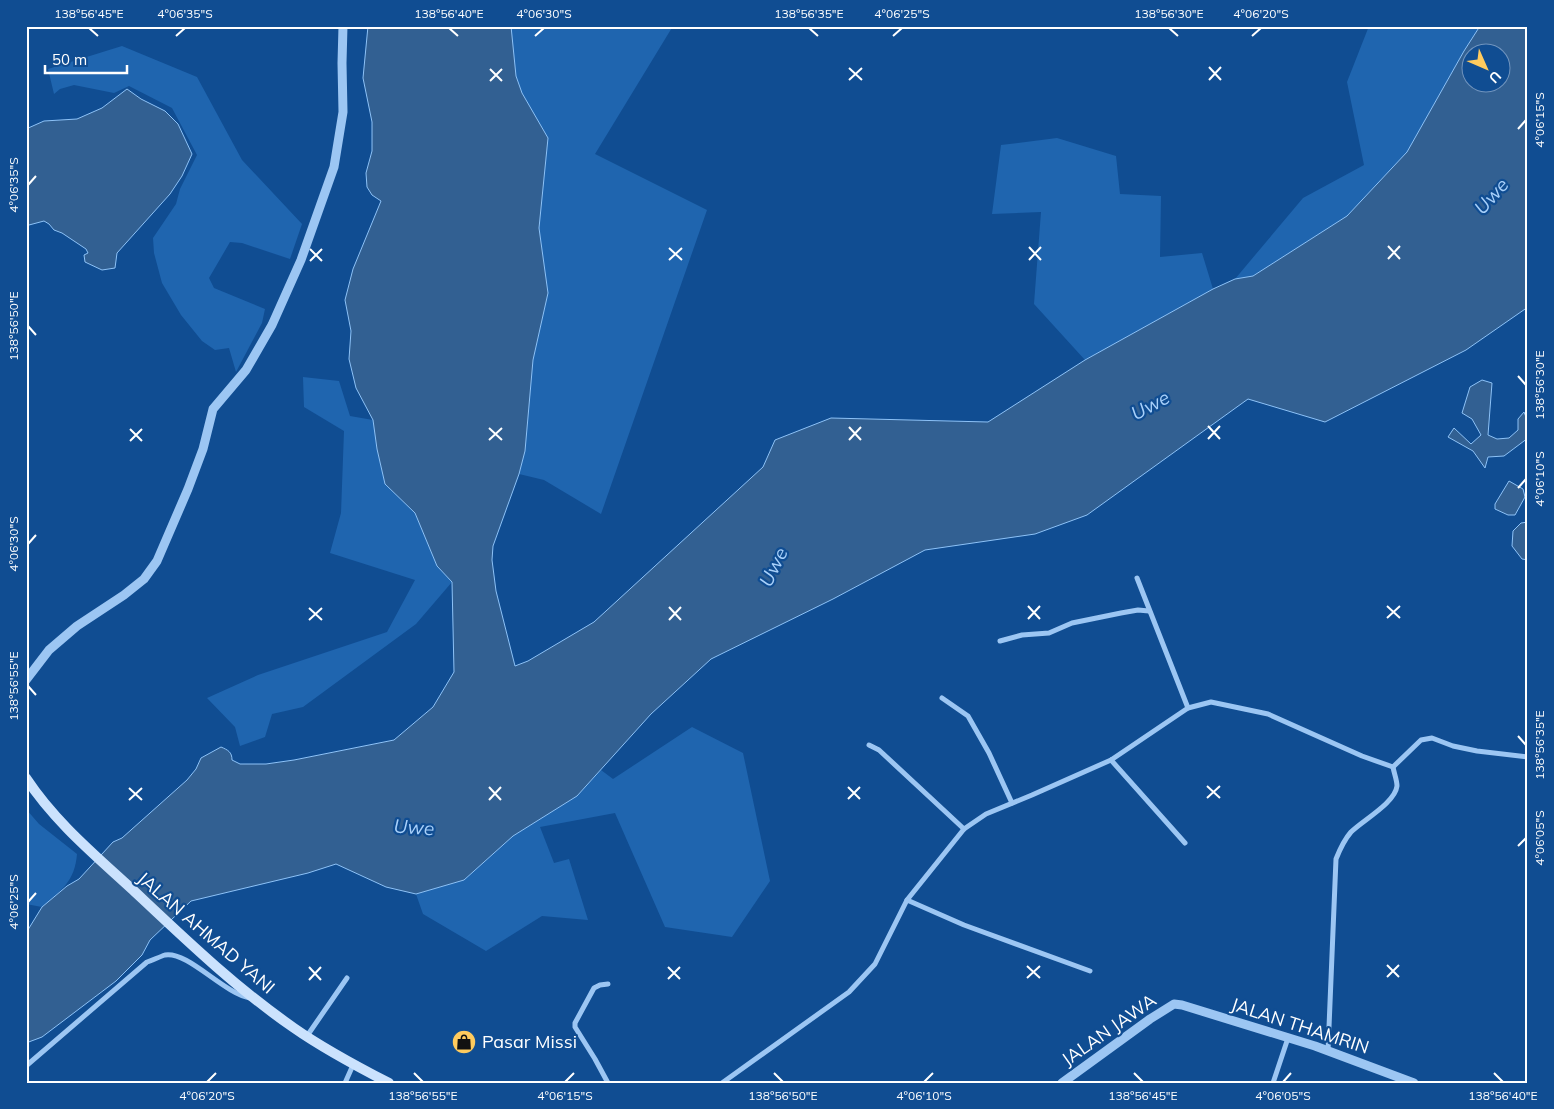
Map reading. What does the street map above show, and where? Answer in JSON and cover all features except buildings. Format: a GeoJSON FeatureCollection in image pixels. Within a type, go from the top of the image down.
{"type":"FeatureCollection","features":[{"type":"Feature","properties":{"kind":"main road","name":"JALAN AHMAD YANI"},"geometry":{"type":"LineString","coordinates":[[26,778],[63,826],[181,935],[255,999],[295,1028],[353,1065],[389,1083]]}},
{"type":"Feature","properties":{"kind":"street"},"geometry":{"type":"LineString","coordinates":[[26,680],[49,650],[77,626],[144,579],[157,561],[203,449],[213,409],[246,370],[272,325],[301,260],[334,167],[343,112],[343,26]]}},
{"type":"Feature","properties":{"kind":"street"},"geometry":{"type":"LineString","coordinates":[[1137,578],[1148,611],[1188,708]]}},
{"type":"Feature","properties":{"kind":"street"},"geometry":{"type":"LineString","coordinates":[[1000,641],[1022,635],[1049,633],[1072,623],[1121,613],[1138,610],[1148,611]]}},
{"type":"Feature","properties":{"kind":"street"},"geometry":{"type":"LineString","coordinates":[[942,698],[968,716],[989,753],[1012,803]]}},
{"type":"Feature","properties":{"kind":"street"},"geometry":{"type":"LineString","coordinates":[[722,1083],[849,992],[875,964],[907,900],[964,829],[986,814],[1111,760],[1188,708],[1210,702],[1268,714],[1362,756],[1393,767]]}},
{"type":"Feature","properties":{"kind":"street"},"geometry":{"type":"LineString","coordinates":[[1393,767],[1421,740],[1432,738],[1453,746],[1477,751],[1528,757]]}},
{"type":"Feature","properties":{"kind":"street"},"geometry":{"type":"LineString","coordinates":[[869,745],[879,750],[964,829]]}},
{"type":"Feature","properties":{"kind":"street"},"geometry":{"type":"LineString","coordinates":[[1111,760],[1184,842]]}},
{"type":"Feature","properties":{"kind":"street"},"geometry":{"type":"LineString","coordinates":[[1328,1051],[1336,859],[1340,847],[1352,831],[1395,793],[1397,784],[1393,767]]}},
{"type":"Feature","properties":{"kind":"street"},"geometry":{"type":"LineString","coordinates":[[907,900],[964,925],[1090,971]]}},
{"type":"Feature","properties":{"kind":"street"},"geometry":{"type":"LineString","coordinates":[[26,1066],[147,962],[166,955],[181,957],[220,984],[244,997],[255,999]]}},
{"type":"Feature","properties":{"kind":"street"},"geometry":{"type":"LineString","coordinates":[[307,1036],[347,978]]}},
{"type":"Feature","properties":{"kind":"street"},"geometry":{"type":"LineString","coordinates":[[608,984],[594,988],[575,1023],[575,1027],[608,1083]]}},
{"type":"Feature","properties":{"kind":"street","name":"JALAN THAMRIN"},"geometry":{"type":"LineString","coordinates":[[1174,1004],[1328,1051],[1414,1083]]}},
{"type":"Feature","properties":{"kind":"street","name":"JALAN JAWA"},"geometry":{"type":"LineString","coordinates":[[1062,1083],[1150,1019],[1174,1004]]}},
{"type":"Feature","properties":{"kind":"street"},"geometry":{"type":"LineString","coordinates":[[1273,1083],[1288,1038]]}},
{"type":"Feature","properties":{"kind":"street"},"geometry":{"type":"LineString","coordinates":[[344,1083],[353,1065]]}},
{"type":"Feature","properties":{"kind":"shaded area"},"geometry":{"type":"Polygon","coordinates":[[[511,26],[673,26],[595,154],[707,210],[601,514],[544,480],[519,474],[525,451],[533,360],[548,293],[539,228],[548,139],[522,93],[516,76],[511,26]]]}},
{"type":"Feature","properties":{"kind":"shaded area"},"geometry":{"type":"Polygon","coordinates":[[[1369,26],[1480,26],[1470,42],[1462,42],[1462,55],[1407,152],[1347,216],[1253,276],[1235,279],[1303,198],[1364,165],[1347,82],[1369,26]]]}},
{"type":"Feature","properties":{"kind":"shaded area"},"geometry":{"type":"Polygon","coordinates":[[[122,46],[197,77],[242,160],[302,224],[290,259],[242,243],[230,242],[209,278],[214,288],[265,309],[262,323],[236,372],[229,348],[215,350],[202,341],[181,315],[162,283],[154,253],[153,238],[176,204],[180,189],[197,155],[172,108],[129,86],[114,93],[74,85],[60,89],[54,94],[48,69],[122,46]]]}},
{"type":"Feature","properties":{"kind":"shaded area"},"geometry":{"type":"Polygon","coordinates":[[[1057,138],[1116,156],[1120,194],[1161,196],[1160,257],[1202,253],[1213,289],[1085,360],[1034,304],[1041,212],[992,214],[1001,145],[1057,138]]]}},
{"type":"Feature","properties":{"kind":"shaded area"},"geometry":{"type":"Polygon","coordinates":[[[303,377],[339,381],[350,416],[373,420],[385,484],[415,513],[437,566],[452,582],[416,624],[303,707],[272,714],[265,737],[240,746],[235,727],[207,698],[258,675],[387,632],[415,580],[330,553],[341,513],[344,431],[304,407],[303,377]]]}},
{"type":"Feature","properties":{"kind":"shaded area"},"geometry":{"type":"Polygon","coordinates":[[[692,727],[743,753],[770,881],[732,937],[665,927],[615,813],[540,827],[554,863],[569,859],[588,920],[542,916],[486,951],[423,914],[416,894],[464,880],[513,836],[577,796],[601,770],[613,779],[692,727]]]}},
{"type":"Feature","properties":{"kind":"shaded area"},"geometry":{"type":"Polygon","coordinates":[[[26,809],[39,824],[77,854],[76,863],[66,885],[42,907],[26,904],[26,809]]]}},
{"type":"Feature","properties":{"kind":"water","name":"Uwe"},"geometry":{"type":"Polygon","coordinates":[[[368,26],[511,26],[516,76],[522,93],[548,138],[539,228],[548,293],[533,360],[525,451],[519,474],[493,546],[492,560],[496,591],[515,666],[528,661],[594,622],[763,467],[775,440],[831,418],[988,422],[1085,360],[1213,289],[1235,279],[1253,276],[1347,216],[1407,152],[1462,55],[1462,92],[1512,92],[1512,42],[1470,42],[1480,26],[1528,26],[1528,307],[1466,350],[1325,422],[1248,399],[1087,515],[1035,534],[925,550],[833,599],[711,659],[651,714],[577,796],[513,836],[464,880],[416,894],[386,887],[336,864],[308,873],[191,901],[150,940],[142,955],[116,981],[42,1037],[26,1043],[26,933],[42,907],[67,886],[79,879],[113,842],[122,838],[187,780],[196,769],[201,758],[221,747],[229,752],[232,760],[240,764],[266,764],[394,740],[433,707],[454,672],[452,582],[437,566],[415,513],[385,484],[373,420],[356,388],[349,359],[351,331],[345,300],[353,269],[381,201],[372,195],[367,187],[366,173],[372,151],[372,122],[363,78],[368,26]]]}},
{"type":"Feature","properties":{"kind":"water"},"geometry":{"type":"Polygon","coordinates":[[[127,89],[141,99],[165,111],[178,124],[192,154],[182,176],[170,194],[117,253],[115,268],[102,270],[85,262],[84,255],[88,253],[86,249],[62,233],[54,230],[44,221],[29,225],[26,228],[26,129],[44,121],[77,119],[102,108],[127,89]]]}},
{"type":"Feature","properties":{"kind":"water"},"geometry":{"type":"Polygon","coordinates":[[[1482,380],[1492,383],[1488,435],[1497,439],[1509,438],[1518,430],[1518,419],[1524,412],[1528,422],[1528,438],[1504,456],[1488,457],[1485,468],[1473,451],[1448,437],[1454,428],[1471,444],[1481,435],[1472,419],[1462,413],[1470,387],[1482,380]]]}},
{"type":"Feature","properties":{"kind":"water"},"geometry":{"type":"Polygon","coordinates":[[[1509,481],[1523,489],[1525,497],[1515,515],[1508,515],[1495,509],[1495,504],[1509,481]]]}},
{"type":"Feature","properties":{"kind":"water"},"geometry":{"type":"Polygon","coordinates":[[[1528,522],[1528,560],[1522,559],[1512,546],[1513,531],[1521,523],[1528,522]]]}},
{"type":"Feature","properties":{"kind":"place","name":"Pasar Missi"},"geometry":{"type":"Point","coordinates":[464,1042]}}]}
